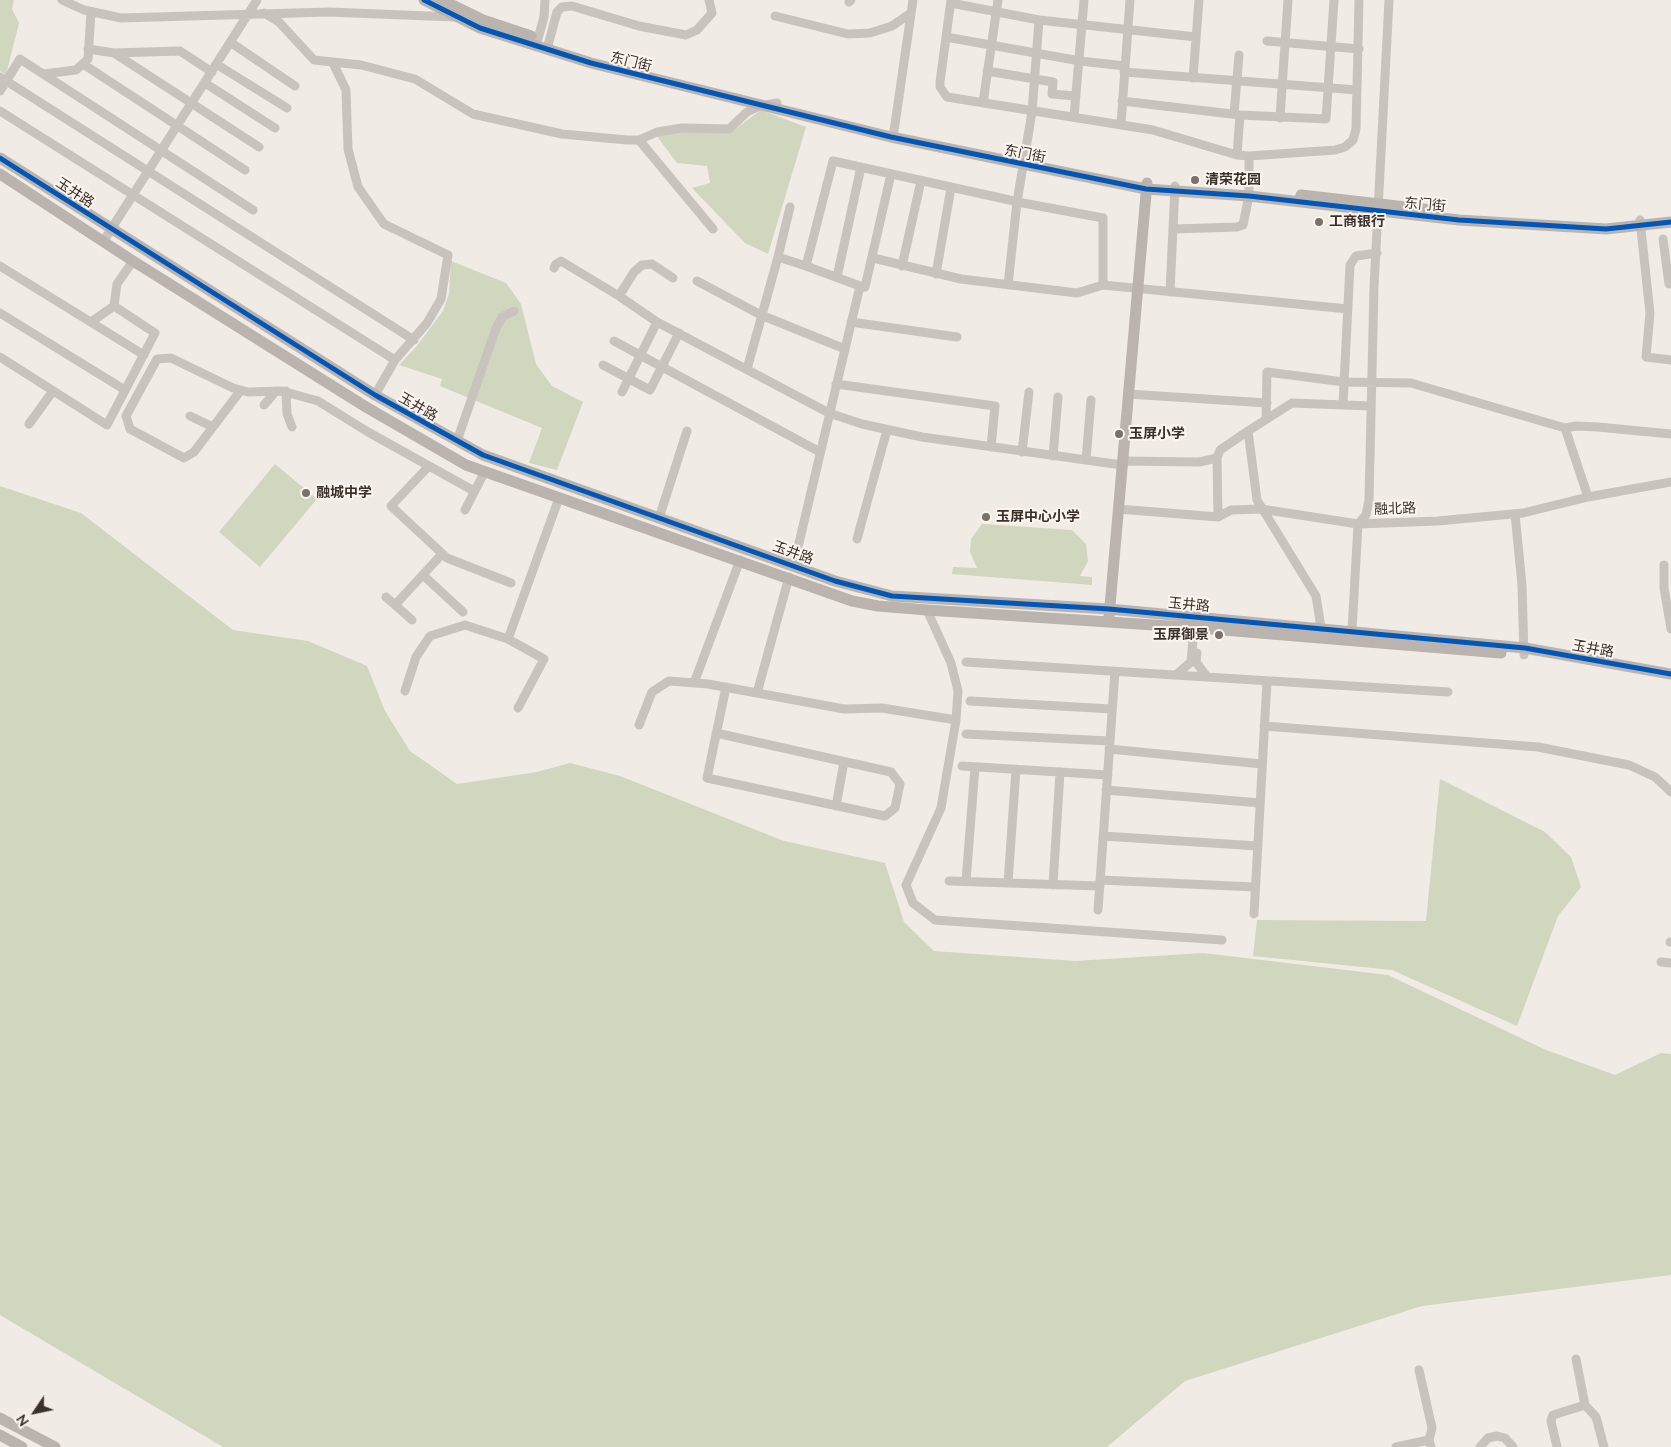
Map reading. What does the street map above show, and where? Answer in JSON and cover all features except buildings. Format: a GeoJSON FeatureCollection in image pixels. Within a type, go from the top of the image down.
{"type":"FeatureCollection","features":[{"type":"Feature","properties":{"kind":"street"},"geometry":{"type":"LineString","coordinates":[[62,0],[91,12],[121,18],[247,16],[264,13],[329,12],[455,17],[472,14]]}},
{"type":"Feature","properties":{"kind":"street"},"geometry":{"type":"LineString","coordinates":[[103,242],[257,0]]}},
{"type":"Feature","properties":{"kind":"street","name":"东门街"},"geometry":{"type":"LineString","coordinates":[[424,0],[480,28],[777,103],[1025,162]]}},
{"type":"Feature","properties":{"kind":"street","name":"东门街"},"geometry":{"type":"LineString","coordinates":[[442,0],[542,44],[591,63],[891,138],[1147,186],[1249,193],[1380,208],[1606,223],[1671,222]]}},
{"type":"Feature","properties":{"kind":"street"},"geometry":{"type":"LineString","coordinates":[[542,44],[545,0]]}},
{"type":"Feature","properties":{"kind":"street"},"geometry":{"type":"LineString","coordinates":[[542,44],[557,12],[562,6],[572,6],[639,26],[686,35],[698,30],[712,13],[709,0]]}},
{"type":"Feature","properties":{"kind":"street"},"geometry":{"type":"LineString","coordinates":[[894,131],[913,0]]}},
{"type":"Feature","properties":{"kind":"street"},"geometry":{"type":"LineString","coordinates":[[983,104],[998,0]]}},
{"type":"Feature","properties":{"kind":"street"},"geometry":{"type":"LineString","coordinates":[[1074,117],[1084,0]]}},
{"type":"Feature","properties":{"kind":"street"},"geometry":{"type":"LineString","coordinates":[[1121,124],[1130,0]]}},
{"type":"Feature","properties":{"kind":"street"},"geometry":{"type":"LineString","coordinates":[[1193,78],[1199,0]]}},
{"type":"Feature","properties":{"kind":"street"},"geometry":{"type":"LineString","coordinates":[[1280,118],[1288,0]]}},
{"type":"Feature","properties":{"kind":"street"},"geometry":{"type":"LineString","coordinates":[[1122,101],[1280,118],[1326,118],[1334,0]]}},
{"type":"Feature","properties":{"kind":"street"},"geometry":{"type":"LineString","coordinates":[[1196,37],[1039,20],[951,2],[940,87],[947,96],[983,104],[1153,130],[1237,155],[1249,156],[1335,150],[1345,147],[1353,140],[1356,129],[1359,0]]}},
{"type":"Feature","properties":{"kind":"street"},"geometry":{"type":"LineString","coordinates":[[1352,631],[1358,524],[1366,515],[1369,500],[1371,383],[1389,0]]}},
{"type":"Feature","properties":{"kind":"street"},"geometry":{"type":"LineString","coordinates":[[43,74],[76,70],[88,59],[91,12]]}},
{"type":"Feature","properties":{"kind":"street"},"geometry":{"type":"LineString","coordinates":[[264,13],[279,22],[314,60],[361,65],[415,79],[473,114],[562,134],[639,140],[657,132],[682,128],[729,129],[747,112],[761,105],[777,103]]}},
{"type":"Feature","properties":{"kind":"street"},"geometry":{"type":"LineString","coordinates":[[775,16],[848,34],[870,33],[892,26],[912,13]]}},
{"type":"Feature","properties":{"kind":"street"},"geometry":{"type":"LineString","coordinates":[[1008,285],[1017,202],[1032,112],[1039,20]]}},
{"type":"Feature","properties":{"kind":"street"},"geometry":{"type":"LineString","coordinates":[[946,37],[1124,69],[1193,78],[1358,90]]}},
{"type":"Feature","properties":{"kind":"street"},"geometry":{"type":"LineString","coordinates":[[1268,41],[1359,49]]}},
{"type":"Feature","properties":{"kind":"street"},"geometry":{"type":"LineString","coordinates":[[230,42],[295,86]]}},
{"type":"Feature","properties":{"kind":"street"},"geometry":{"type":"LineString","coordinates":[[88,49],[114,53],[180,51],[287,108]]}},
{"type":"Feature","properties":{"kind":"street"},"geometry":{"type":"LineString","coordinates":[[114,53],[259,147]]}},
{"type":"Feature","properties":{"kind":"street"},"geometry":{"type":"LineString","coordinates":[[1237,155],[1239,55]]}},
{"type":"Feature","properties":{"kind":"street"},"geometry":{"type":"LineString","coordinates":[[0,90],[3,79],[20,59],[253,210]]}},
{"type":"Feature","properties":{"kind":"street"},"geometry":{"type":"LineString","coordinates":[[333,63],[346,90],[348,149],[358,187],[384,224],[448,255],[441,299],[414,340],[395,360],[375,395]]}},
{"type":"Feature","properties":{"kind":"street"},"geometry":{"type":"LineString","coordinates":[[83,64],[245,170]]}},
{"type":"Feature","properties":{"kind":"street"},"geometry":{"type":"LineString","coordinates":[[988,71],[1053,82],[1052,94],[1076,96]]}},
{"type":"Feature","properties":{"kind":"street"},"geometry":{"type":"LineString","coordinates":[[3,79],[414,340]]}},
{"type":"Feature","properties":{"kind":"street"},"geometry":{"type":"LineString","coordinates":[[205,82],[275,128]]}},
{"type":"Feature","properties":{"kind":"street"},"geometry":{"type":"LineString","coordinates":[[0,112],[134,194],[395,360]]}},
{"type":"Feature","properties":{"kind":"street"},"geometry":{"type":"LineString","coordinates":[[639,140],[713,229]]}},
{"type":"Feature","properties":{"kind":"street"},"geometry":{"type":"LineString","coordinates":[[1174,229],[1238,227],[1243,225],[1249,193],[1249,156]]}},
{"type":"Feature","properties":{"kind":"street","name":"玉井路"},"geometry":{"type":"LineString","coordinates":[[0,158],[111,230],[375,395],[482,455],[835,580],[892,596],[1109,615],[1352,631],[1524,652],[1671,674]]}},
{"type":"Feature","properties":{"kind":"street"},"geometry":{"type":"LineString","coordinates":[[806,266],[833,161],[1017,202],[1103,218],[1103,285]]}},
{"type":"Feature","properties":{"kind":"street"},"geometry":{"type":"LineString","coordinates":[[837,277],[861,167]]}},
{"type":"Feature","properties":{"kind":"street","name":"玉井路"},"geometry":{"type":"LineString","coordinates":[[0,174],[103,242],[366,407],[466,465],[484,473],[789,577],[852,601],[878,606],[927,610],[1109,615],[1196,628],[1524,652],[1671,682]]}},
{"type":"Feature","properties":{"kind":"street"},"geometry":{"type":"LineString","coordinates":[[778,257],[865,287],[891,174]]}},
{"type":"Feature","properties":{"kind":"street"},"geometry":{"type":"LineString","coordinates":[[902,266],[921,181]]}},
{"type":"Feature","properties":{"kind":"street"},"geometry":{"type":"LineString","coordinates":[[1109,615],[1147,186]]}},
{"type":"Feature","properties":{"kind":"street"},"geometry":{"type":"LineString","coordinates":[[936,274],[952,188]]}},
{"type":"Feature","properties":{"kind":"street"},"geometry":{"type":"LineString","coordinates":[[1170,292],[1175,189]]}},
{"type":"Feature","properties":{"kind":"street"},"geometry":{"type":"LineString","coordinates":[[747,370],[790,207]]}},
{"type":"Feature","properties":{"kind":"street","name":"东门街"},"geometry":{"type":"LineString","coordinates":[[1640,222],[1671,216]]}},
{"type":"Feature","properties":{"kind":"street"},"geometry":{"type":"LineString","coordinates":[[1640,222],[1650,313],[1646,357],[1671,360]]}},
{"type":"Feature","properties":{"kind":"street"},"geometry":{"type":"LineString","coordinates":[[1663,239],[1669,284],[1671,283]]}},
{"type":"Feature","properties":{"kind":"street"},"geometry":{"type":"LineString","coordinates":[[1343,404],[1350,265],[1356,256],[1377,253]]}},
{"type":"Feature","properties":{"kind":"street"},"geometry":{"type":"LineString","coordinates":[[873,258],[936,274],[1077,293],[1103,285],[1348,309]]}},
{"type":"Feature","properties":{"kind":"street"},"geometry":{"type":"LineString","coordinates":[[91,322],[114,306],[117,284],[133,261]]}},
{"type":"Feature","properties":{"kind":"street"},"geometry":{"type":"LineString","coordinates":[[554,268],[561,261],[619,296],[657,322],[829,413],[887,430],[922,437],[1086,460],[1122,463],[1199,462],[1217,458]]}},
{"type":"Feature","properties":{"kind":"street"},"geometry":{"type":"LineString","coordinates":[[619,296],[634,272],[642,265],[652,264],[673,278]]}},
{"type":"Feature","properties":{"kind":"street"},"geometry":{"type":"LineString","coordinates":[[0,266],[144,355]]}},
{"type":"Feature","properties":{"kind":"street"},"geometry":{"type":"LineString","coordinates":[[697,281],[761,315],[845,348]]}},
{"type":"Feature","properties":{"kind":"street"},"geometry":{"type":"LineString","coordinates":[[794,564],[860,286]]}},
{"type":"Feature","properties":{"kind":"street"},"geometry":{"type":"LineString","coordinates":[[0,357],[107,425],[155,333],[114,306]]}},
{"type":"Feature","properties":{"kind":"street"},"geometry":{"type":"LineString","coordinates":[[457,442],[496,328],[502,317],[514,311]]}},
{"type":"Feature","properties":{"kind":"street"},"geometry":{"type":"LineString","coordinates":[[0,313],[125,390]]}},
{"type":"Feature","properties":{"kind":"street"},"geometry":{"type":"LineString","coordinates":[[622,392],[657,322]]}},
{"type":"Feature","properties":{"kind":"street"},"geometry":{"type":"LineString","coordinates":[[851,322],[957,337]]}},
{"type":"Feature","properties":{"kind":"street"},"geometry":{"type":"LineString","coordinates":[[603,365],[650,390],[679,333]]}},
{"type":"Feature","properties":{"kind":"street"},"geometry":{"type":"LineString","coordinates":[[614,342],[820,452]]}},
{"type":"Feature","properties":{"kind":"street"},"geometry":{"type":"LineString","coordinates":[[241,390],[194,452],[184,458],[130,429],[126,416],[157,359],[170,358],[241,390],[286,392],[318,401],[428,467],[474,491]]}},
{"type":"Feature","properties":{"kind":"street"},"geometry":{"type":"LineString","coordinates":[[1266,419],[1267,372],[1344,382],[1411,383],[1565,428],[1576,426],[1598,427],[1671,434]]}},
{"type":"Feature","properties":{"kind":"street"},"geometry":{"type":"LineString","coordinates":[[836,384],[995,406],[991,447]]}},
{"type":"Feature","properties":{"kind":"street"},"geometry":{"type":"LineString","coordinates":[[29,424],[53,391]]}},
{"type":"Feature","properties":{"kind":"street"},"geometry":{"type":"LineString","coordinates":[[264,406],[276,391]]}},
{"type":"Feature","properties":{"kind":"street"},"geometry":{"type":"LineString","coordinates":[[286,392],[287,414],[292,427]]}},
{"type":"Feature","properties":{"kind":"street"},"geometry":{"type":"LineString","coordinates":[[1022,452],[1028,392]]}},
{"type":"Feature","properties":{"kind":"street"},"geometry":{"type":"LineString","coordinates":[[1128,394],[1267,403]]}},
{"type":"Feature","properties":{"kind":"street"},"geometry":{"type":"LineString","coordinates":[[1053,456],[1058,397]]}},
{"type":"Feature","properties":{"kind":"street"},"geometry":{"type":"LineString","coordinates":[[1086,460],[1091,400]]}},
{"type":"Feature","properties":{"kind":"street"},"geometry":{"type":"LineString","coordinates":[[1218,517],[1217,458],[1220,450],[1292,403],[1371,406]]}},
{"type":"Feature","properties":{"kind":"street"},"geometry":{"type":"LineString","coordinates":[[190,416],[213,428]]}},
{"type":"Feature","properties":{"kind":"street"},"geometry":{"type":"LineString","coordinates":[[1565,428],[1588,497]]}},
{"type":"Feature","properties":{"kind":"street"},"geometry":{"type":"LineString","coordinates":[[858,539],[887,430]]}},
{"type":"Feature","properties":{"kind":"street"},"geometry":{"type":"LineString","coordinates":[[659,518],[687,431]]}},
{"type":"Feature","properties":{"kind":"street"},"geometry":{"type":"LineString","coordinates":[[1248,431],[1257,500],[1316,596],[1321,628]]}},
{"type":"Feature","properties":{"kind":"street"},"geometry":{"type":"LineString","coordinates":[[428,467],[391,506],[432,542],[442,554],[463,566],[511,583]]}},
{"type":"Feature","properties":{"kind":"street"},"geometry":{"type":"LineString","coordinates":[[465,510],[484,473]]}},
{"type":"Feature","properties":{"kind":"street","name":"融北路"},"geometry":{"type":"LineString","coordinates":[[1118,509],[1218,517],[1231,510],[1261,509],[1358,524],[1438,521],[1515,514],[1588,497],[1671,482]]}},
{"type":"Feature","properties":{"kind":"street"},"geometry":{"type":"LineString","coordinates":[[508,638],[559,498]]}},
{"type":"Feature","properties":{"kind":"street"},"geometry":{"type":"LineString","coordinates":[[1515,514],[1522,585],[1524,652]]}},
{"type":"Feature","properties":{"kind":"street"},"geometry":{"type":"LineString","coordinates":[[396,605],[442,554]]}},
{"type":"Feature","properties":{"kind":"street"},"geometry":{"type":"LineString","coordinates":[[694,683],[740,560]]}},
{"type":"Feature","properties":{"kind":"street"},"geometry":{"type":"LineString","coordinates":[[1664,565],[1671,629]]}},
{"type":"Feature","properties":{"kind":"street"},"geometry":{"type":"LineString","coordinates":[[423,575],[463,612]]}},
{"type":"Feature","properties":{"kind":"street"},"geometry":{"type":"LineString","coordinates":[[757,693],[789,577]]}},
{"type":"Feature","properties":{"kind":"street"},"geometry":{"type":"LineString","coordinates":[[386,597],[412,620]]}},
{"type":"Feature","properties":{"kind":"street"},"geometry":{"type":"LineString","coordinates":[[927,610],[951,663],[958,691],[956,720],[941,808],[906,885],[912,903],[935,920],[1222,940]]}},
{"type":"Feature","properties":{"kind":"street"},"geometry":{"type":"LineString","coordinates":[[405,691],[416,657],[430,636],[465,625],[508,638],[544,659],[518,708]]}},
{"type":"Feature","properties":{"kind":"street"},"geometry":{"type":"LineString","coordinates":[[1176,675],[1190,662],[1196,628]]}},
{"type":"Feature","properties":{"kind":"street"},"geometry":{"type":"LineString","coordinates":[[1196,628],[1196,662],[1208,677]]}},
{"type":"Feature","properties":{"kind":"street"},"geometry":{"type":"LineString","coordinates":[[966,662],[1448,692]]}},
{"type":"Feature","properties":{"kind":"street"},"geometry":{"type":"LineString","coordinates":[[1098,910],[1115,671]]}},
{"type":"Feature","properties":{"kind":"street"},"geometry":{"type":"LineString","coordinates":[[639,726],[652,692],[669,681],[726,687],[844,709],[882,708],[956,720]]}},
{"type":"Feature","properties":{"kind":"street"},"geometry":{"type":"LineString","coordinates":[[1254,914],[1267,681]]}},
{"type":"Feature","properties":{"kind":"street"},"geometry":{"type":"LineString","coordinates":[[716,733],[891,772],[900,784],[896,808],[885,816],[707,778],[716,733],[726,687]]}},
{"type":"Feature","properties":{"kind":"street"},"geometry":{"type":"LineString","coordinates":[[970,701],[1112,708]]}},
{"type":"Feature","properties":{"kind":"street"},"geometry":{"type":"LineString","coordinates":[[1264,726],[1538,747],[1629,766],[1655,776],[1671,792]]}},
{"type":"Feature","properties":{"kind":"street"},"geometry":{"type":"LineString","coordinates":[[966,734],[1110,745],[1262,764]]}},
{"type":"Feature","properties":{"kind":"street"},"geometry":{"type":"LineString","coordinates":[[836,806],[844,762]]}},
{"type":"Feature","properties":{"kind":"street"},"geometry":{"type":"LineString","coordinates":[[962,766],[1108,775]]}},
{"type":"Feature","properties":{"kind":"street"},"geometry":{"type":"LineString","coordinates":[[966,882],[975,767]]}},
{"type":"Feature","properties":{"kind":"street"},"geometry":{"type":"LineString","coordinates":[[1008,883],[1016,769]]}},
{"type":"Feature","properties":{"kind":"street"},"geometry":{"type":"LineString","coordinates":[[1054,885],[1060,772]]}},
{"type":"Feature","properties":{"kind":"street"},"geometry":{"type":"LineString","coordinates":[[1106,790],[1260,803]]}},
{"type":"Feature","properties":{"kind":"street"},"geometry":{"type":"LineString","coordinates":[[1103,836],[1258,846]]}},
{"type":"Feature","properties":{"kind":"street"},"geometry":{"type":"LineString","coordinates":[[949,881],[1054,885],[1100,883],[1256,887]]}},
{"type":"Feature","properties":{"kind":"street"},"geometry":{"type":"LineString","coordinates":[[1661,962],[1671,963]]}},
{"type":"Feature","properties":{"kind":"street"},"geometry":{"type":"LineString","coordinates":[[1576,1360],[1585,1405],[1596,1418],[1604,1447]]}},
{"type":"Feature","properties":{"kind":"street"},"geometry":{"type":"LineString","coordinates":[[1396,1447],[1430,1443],[1432,1428],[1419,1370]]}},
{"type":"Feature","properties":{"kind":"street"},"geometry":{"type":"LineString","coordinates":[[1557,1447],[1551,1421],[1553,1415],[1585,1405]]}},
{"type":"Feature","properties":{"kind":"street"},"geometry":{"type":"LineString","coordinates":[[0,1418],[55,1447]]}},
{"type":"Feature","properties":{"kind":"street"},"geometry":{"type":"LineString","coordinates":[[1592,1422],[1598,1447]]}},
{"type":"Feature","properties":{"kind":"street"},"geometry":{"type":"LineString","coordinates":[[0,1435],[22,1447]]}},
{"type":"Feature","properties":{"kind":"street"},"geometry":{"type":"LineString","coordinates":[[1480,1447],[1488,1438],[1497,1436],[1505,1438],[1513,1447]]}},
{"type":"Feature","properties":{"kind":"green space"},"geometry":{"type":"Polygon","coordinates":[[[0,0],[14,0],[12,9],[19,23],[6,75],[0,71],[0,0]]]}},
{"type":"Feature","properties":{"kind":"green space"},"geometry":{"type":"Polygon","coordinates":[[[761,110],[806,127],[768,254],[745,243],[692,188],[710,183],[707,166],[677,163],[656,135],[692,132],[723,133],[734,130],[761,110]]]}},
{"type":"Feature","properties":{"kind":"green space"},"geometry":{"type":"Polygon","coordinates":[[[451,261],[506,283],[521,304],[536,364],[552,386],[583,402],[557,470],[529,463],[542,428],[440,386],[442,379],[399,365],[416,347],[443,311],[449,294],[451,261]]]}},
{"type":"Feature","properties":{"kind":"green space"},"geometry":{"type":"Polygon","coordinates":[[[275,464],[317,499],[260,567],[219,532],[275,464]]]}},
{"type":"Feature","properties":{"kind":"green space"},"geometry":{"type":"Polygon","coordinates":[[[0,486],[81,513],[233,630],[308,641],[367,666],[385,711],[410,751],[457,784],[537,772],[570,763],[620,776],[784,841],[885,863],[904,922],[934,951],[1075,961],[1203,953],[1388,975],[1546,1050],[1615,1075],[1661,1053],[1671,1054],[1671,1275],[1422,1306],[1185,1381],[1107,1447],[223,1447],[0,1315],[0,486]]]}},
{"type":"Feature","properties":{"kind":"green space"},"geometry":{"type":"Polygon","coordinates":[[[982,524],[1072,530],[1086,544],[1088,561],[1080,576],[1092,577],[1092,585],[952,574],[953,567],[977,568],[970,552],[971,539],[982,524]]]}},
{"type":"Feature","properties":{"kind":"green space"},"geometry":{"type":"Polygon","coordinates":[[[1440,779],[1545,832],[1571,857],[1581,887],[1558,916],[1517,1026],[1392,970],[1253,956],[1257,920],[1426,921],[1440,779]]]}},
{"type":"Feature","properties":{"kind":"cycle path"},"geometry":{"type":"LineString","coordinates":[[424,0],[480,28],[591,63],[891,137],[1146,189],[1249,196],[1459,220],[1606,229],[1671,222]]}},
{"type":"Feature","properties":{"kind":"cycle path"},"geometry":{"type":"LineString","coordinates":[[0,158],[375,395],[483,455],[835,581],[892,596],[1109,609],[1525,648],[1671,674]]}},
{"type":"Feature","properties":{"kind":"place","name":"清荣花园"},"geometry":{"type":"Point","coordinates":[1195,180]}},
{"type":"Feature","properties":{"kind":"place","name":"工商银行"},"geometry":{"type":"Point","coordinates":[1319,222]}},
{"type":"Feature","properties":{"kind":"place","name":"玉屏小学"},"geometry":{"type":"Point","coordinates":[1119,434]}},
{"type":"Feature","properties":{"kind":"place","name":"融城中学"},"geometry":{"type":"Point","coordinates":[306,493]}},
{"type":"Feature","properties":{"kind":"place","name":"玉屏中心小学"},"geometry":{"type":"Point","coordinates":[986,517]}},
{"type":"Feature","properties":{"kind":"place","name":"玉屏御景"},"geometry":{"type":"Point","coordinates":[1219,635]}}]}
